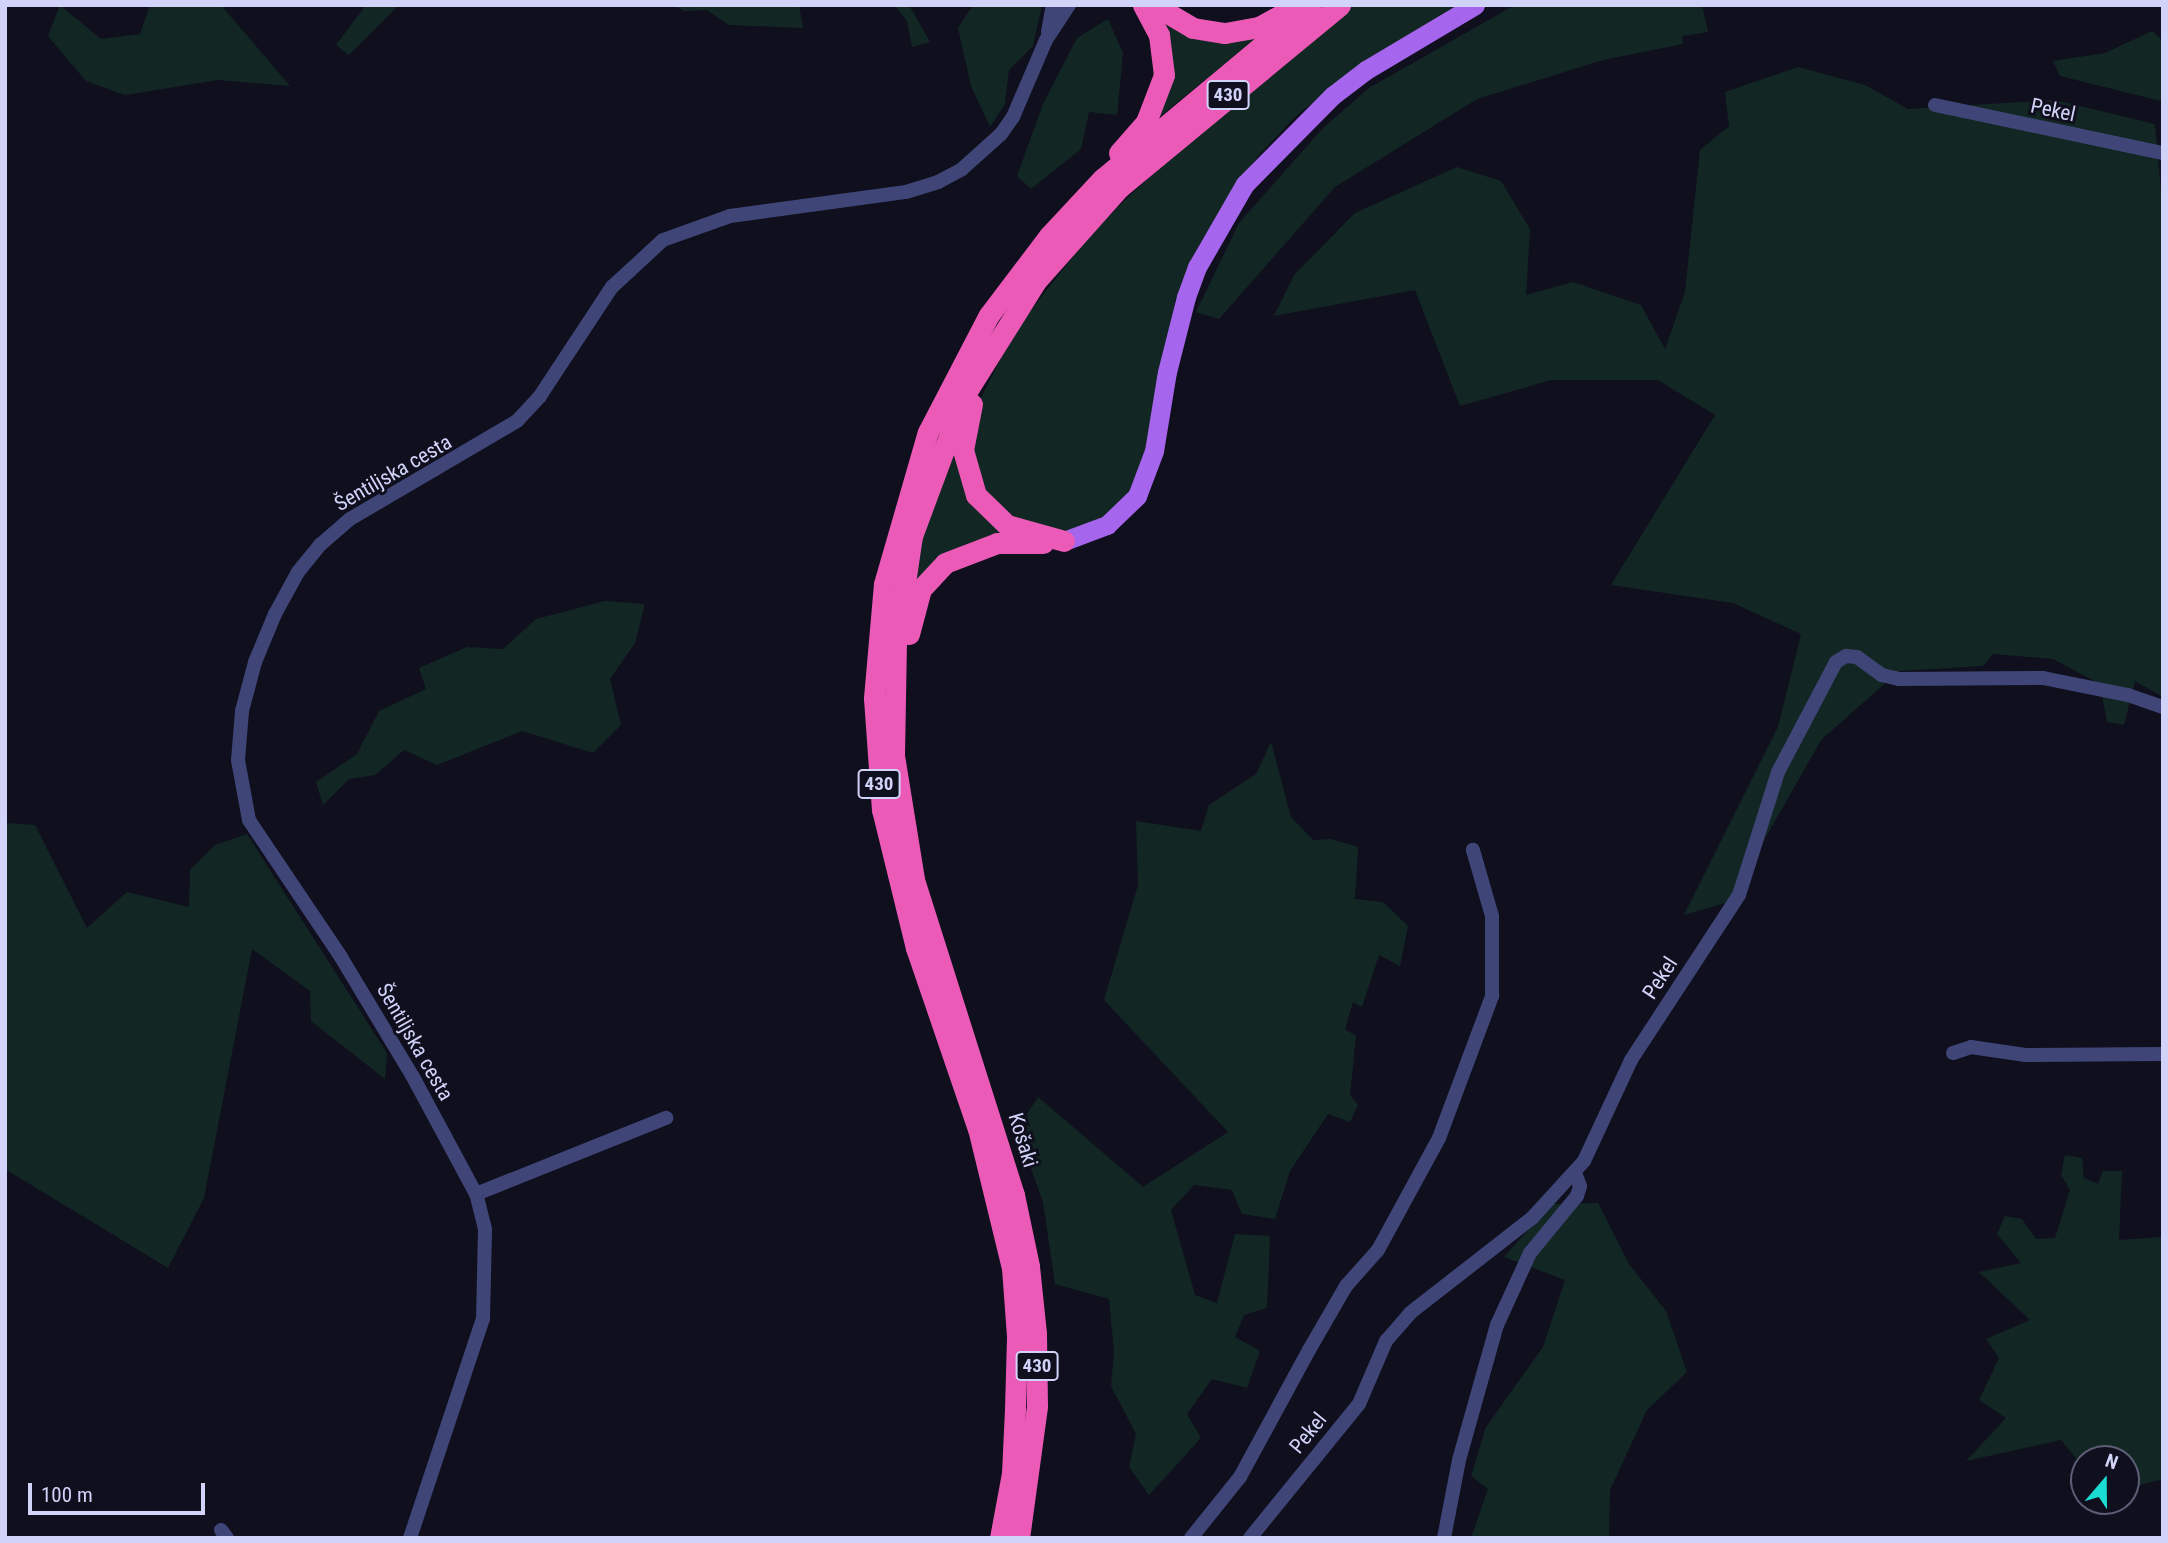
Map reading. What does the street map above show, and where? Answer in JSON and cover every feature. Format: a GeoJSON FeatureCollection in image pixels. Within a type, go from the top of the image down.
{"type":"FeatureCollection","features":[{"type":"Feature","properties":{"kind":"highway"},"geometry":{"type":"LineString","coordinates":[[1102,179],[1113,158],[1146,122],[1164,75],[1164,54],[1143,5]]}},
{"type":"Feature","properties":{"kind":"highway"},"geometry":{"type":"LineString","coordinates":[[1154,5],[1193,28],[1225,33],[1259,27],[1299,5]]}},
{"type":"Feature","properties":{"kind":"highway","name":"430"},"geometry":{"type":"LineString","coordinates":[[1102,179],[1311,5]]}},
{"type":"Feature","properties":{"kind":"highway","name":"430"},"geometry":{"type":"LineString","coordinates":[[892,715],[901,589],[912,536],[946,435],[981,364],[1014,311],[1070,239],[1119,188],[1340,5]]}},
{"type":"Feature","properties":{"kind":"highway","name":"Košaki"},"geometry":{"type":"LineString","coordinates":[[1000,1538],[1012,1473],[1017,1336],[1002,1216],[978,1129],[916,948],[882,810],[874,698],[877,632],[895,533],[946,392],[989,315],[1049,236],[1102,179]]}},
{"type":"Feature","properties":{"kind":"highway"},"geometry":{"type":"LineString","coordinates":[[1014,311],[965,426],[966,470],[976,495],[993,515],[1007,525],[1064,541]]}},
{"type":"Feature","properties":{"kind":"highway"},"geometry":{"type":"LineString","coordinates":[[892,715],[915,604],[931,576],[945,563],[983,547],[1064,541]]}},
{"type":"Feature","properties":{"kind":"highway","name":"Košaki"},"geometry":{"type":"LineString","coordinates":[[892,715],[901,809],[914,879],[1014,1195],[1028,1266],[1037,1382],[1031,1476],[1019,1538]]}},
{"type":"Feature","properties":{"kind":"main road"},"geometry":{"type":"LineString","coordinates":[[1064,541],[1107,525],[1137,496],[1154,451],[1167,372],[1186,298],[1197,267],[1245,184],[1332,96],[1475,5]]}},
{"type":"Feature","properties":{"kind":"street","name":"Šentiljska cesta"},"geometry":{"type":"LineString","coordinates":[[410,1538],[483,1318],[485,1229],[476,1194],[341,957],[249,820],[239,760],[242,711],[255,662],[275,614],[298,572],[350,519],[517,422],[540,396],[612,287],[642,255],[663,240],[730,216],[882,197],[937,183],[962,169],[1001,134],[1025,93],[1046,40],[1053,5]]}},
{"type":"Feature","properties":{"kind":"street","name":"Šentiljska cesta"},"geometry":{"type":"LineString","coordinates":[[1046,40],[1069,5]]}},
{"type":"Feature","properties":{"kind":"street","name":"Pekel"},"geometry":{"type":"LineString","coordinates":[[1935,105],[2163,153]]}},
{"type":"Feature","properties":{"kind":"street","name":"Pekel"},"geometry":{"type":"LineString","coordinates":[[1250,1538],[1359,1404],[1385,1341],[1410,1314],[1532,1218],[1575,1173],[1631,1060],[1739,895],[1773,784],[1836,662],[1846,656],[1857,657],[1882,676],[1899,679],[2043,678],[2163,707]]}},
{"type":"Feature","properties":{"kind":"street","name":"Pekel"},"geometry":{"type":"LineString","coordinates":[[1191,1538],[1240,1477],[1321,1328],[1346,1286],[1378,1250],[1439,1139],[1492,996],[1492,916],[1474,850]]}},
{"type":"Feature","properties":{"kind":"street"},"geometry":{"type":"LineString","coordinates":[[1953,1052],[1971,1048],[2025,1055],[2163,1054]]}},
{"type":"Feature","properties":{"kind":"street"},"geometry":{"type":"LineString","coordinates":[[476,1194],[666,1118]]}},
{"type":"Feature","properties":{"kind":"street"},"geometry":{"type":"LineString","coordinates":[[1444,1538],[1460,1460],[1497,1325],[1530,1252],[1577,1196],[1580,1186],[1575,1173]]}},
{"type":"Feature","properties":{"kind":"green space"},"geometry":{"type":"Polygon","coordinates":[[[60,5],[101,39],[140,34],[150,5],[221,5],[290,86],[218,80],[125,95],[86,81],[48,36],[60,5]]]}},
{"type":"Feature","properties":{"kind":"green space"},"geometry":{"type":"Polygon","coordinates":[[[366,5],[399,5],[349,55],[336,45],[366,5]]]}},
{"type":"Feature","properties":{"kind":"green space"},"geometry":{"type":"Polygon","coordinates":[[[674,5],[799,5],[803,28],[729,25],[707,10],[684,11],[674,5]]]}},
{"type":"Feature","properties":{"kind":"green space"},"geometry":{"type":"Polygon","coordinates":[[[894,5],[909,5],[930,42],[912,47],[907,21],[894,5]]]}},
{"type":"Feature","properties":{"kind":"green space"},"geometry":{"type":"Polygon","coordinates":[[[973,5],[1042,5],[1033,46],[1009,70],[1005,104],[990,127],[971,86],[958,28],[973,5]]]}},
{"type":"Feature","properties":{"kind":"green space"},"geometry":{"type":"Polygon","coordinates":[[[1351,5],[1459,5],[1343,79],[1297,115],[1259,155],[1227,198],[1195,252],[1175,301],[1144,464],[1133,488],[1100,520],[1074,530],[1050,532],[1022,524],[992,504],[968,451],[975,409],[1016,329],[1086,240],[1125,200],[1252,84],[1351,5]]]}},
{"type":"Feature","properties":{"kind":"green space"},"geometry":{"type":"Polygon","coordinates":[[[1515,5],[1702,5],[1708,32],[1682,36],[1683,44],[1603,60],[1477,99],[1335,187],[1219,319],[1196,312],[1239,223],[1323,128],[1369,88],[1515,5]]]}},
{"type":"Feature","properties":{"kind":"green space"},"geometry":{"type":"Polygon","coordinates":[[[1154,16],[1264,32],[1153,122],[1154,16]]]}},
{"type":"Feature","properties":{"kind":"green space"},"geometry":{"type":"Polygon","coordinates":[[[1108,19],[1123,53],[1117,115],[1089,112],[1081,149],[1031,189],[1017,176],[1043,104],[1077,38],[1108,19]]]}},
{"type":"Feature","properties":{"kind":"green space"},"geometry":{"type":"Polygon","coordinates":[[[2152,31],[2163,41],[2161,101],[2060,76],[2053,61],[2105,53],[2152,31]]]}},
{"type":"Feature","properties":{"kind":"green space"},"geometry":{"type":"Polygon","coordinates":[[[1798,67],[1865,85],[1908,109],[2055,100],[2155,124],[2163,214],[2163,697],[2135,681],[2124,725],[2107,722],[2100,684],[2053,659],[1993,654],[1983,666],[1899,671],[1821,740],[1729,902],[1684,915],[1778,727],[1801,634],[1733,603],[1611,585],[1715,415],[1658,380],[1551,380],[1460,406],[1415,290],[1274,316],[1294,275],[1355,213],[1457,167],[1501,181],[1530,229],[1526,295],[1573,282],[1641,305],[1665,349],[1685,292],[1700,150],[1729,126],[1725,92],[1798,67]]]}},
{"type":"Feature","properties":{"kind":"green space"},"geometry":{"type":"Polygon","coordinates":[[[957,448],[1005,530],[913,597],[919,552],[943,464],[957,448]]]}},
{"type":"Feature","properties":{"kind":"green space"},"geometry":{"type":"Polygon","coordinates":[[[605,601],[645,604],[635,643],[610,679],[621,725],[593,753],[522,731],[437,765],[404,750],[375,775],[349,779],[323,805],[316,782],[357,754],[379,711],[426,689],[419,668],[467,647],[503,649],[536,619],[605,601]]]}},
{"type":"Feature","properties":{"kind":"green space"},"geometry":{"type":"Polygon","coordinates":[[[1271,742],[1291,817],[1313,840],[1331,839],[1358,847],[1355,899],[1383,902],[1408,926],[1400,966],[1379,955],[1362,1007],[1353,1002],[1345,1029],[1356,1036],[1350,1095],[1358,1105],[1350,1122],[1328,1114],[1290,1171],[1275,1219],[1242,1214],[1232,1190],[1194,1185],[1171,1210],[1195,1295],[1217,1303],[1235,1234],[1270,1236],[1267,1308],[1244,1315],[1235,1337],[1260,1351],[1247,1388],[1212,1379],[1187,1414],[1201,1438],[1149,1495],[1129,1467],[1136,1434],[1111,1386],[1114,1352],[1109,1299],[1055,1284],[1043,1202],[1017,1129],[1038,1097],[1143,1187],[1228,1132],[1104,1000],[1138,885],[1136,821],[1201,831],[1209,805],[1256,774],[1271,742]]]}},
{"type":"Feature","properties":{"kind":"green space"},"geometry":{"type":"Polygon","coordinates":[[[5,823],[35,825],[87,928],[127,892],[189,907],[190,870],[215,845],[247,834],[387,1053],[385,1079],[311,1021],[310,991],[252,949],[204,1198],[168,1268],[5,1169],[5,823]]]}},
{"type":"Feature","properties":{"kind":"green space"},"geometry":{"type":"Polygon","coordinates":[[[2065,1155],[2082,1158],[2084,1178],[2098,1184],[2103,1171],[2122,1171],[2119,1240],[2163,1237],[2163,1479],[2140,1485],[2140,1445],[2070,1445],[2070,1451],[2061,1440],[1966,1461],[2006,1418],[1979,1400],[1999,1358],[1986,1339],[2030,1320],[1979,1272],[2021,1263],[1997,1234],[2005,1216],[2022,1219],[2036,1239],[2055,1238],[2070,1190],[2061,1175],[2065,1155]]]}},
{"type":"Feature","properties":{"kind":"green space"},"geometry":{"type":"Polygon","coordinates":[[[1598,1203],[1629,1264],[1666,1311],[1687,1372],[1647,1410],[1610,1490],[1609,1538],[1471,1538],[1488,1489],[1471,1476],[1486,1427],[1543,1347],[1565,1280],[1504,1257],[1551,1204],[1598,1203]]]}}]}
